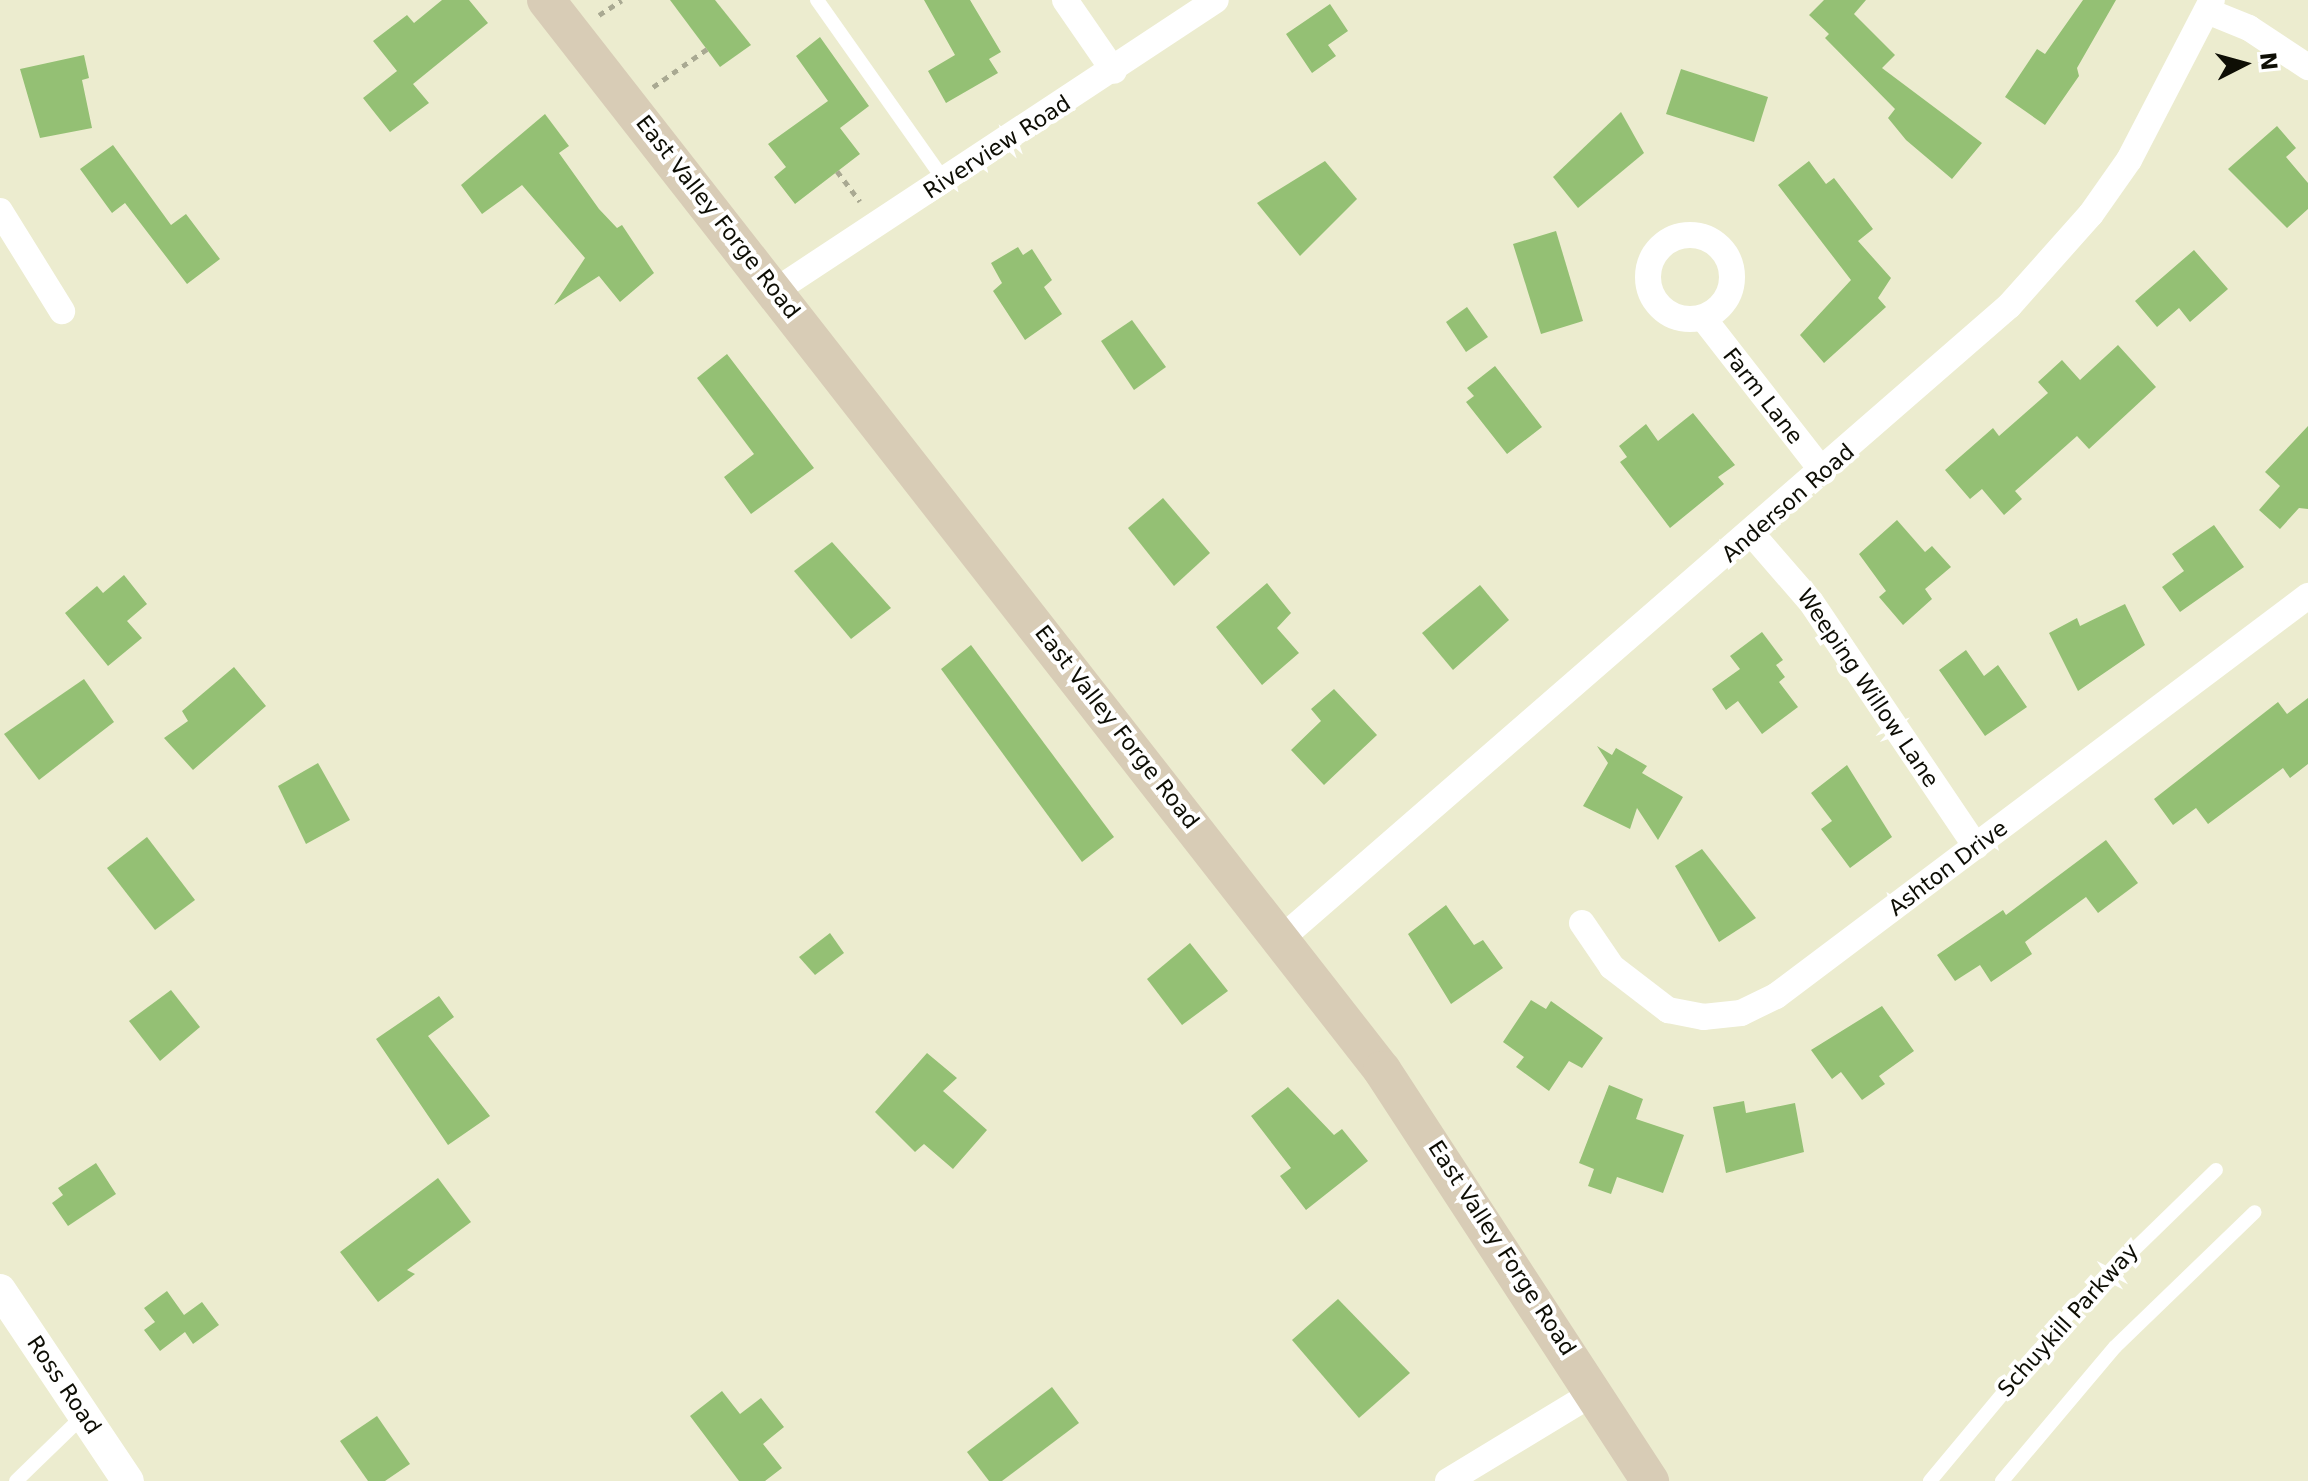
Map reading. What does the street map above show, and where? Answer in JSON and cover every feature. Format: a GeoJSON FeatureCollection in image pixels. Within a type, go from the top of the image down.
{"type":"FeatureCollection","features":[{"type":"Feature","properties":{"kind":"main road","name":"East Valley Forge Road"},"geometry":{"type":"LineString","coordinates":[[546,0],[1283,937],[1458,1179],[1650,1481]]}},
{"type":"Feature","properties":{"kind":"street"},"geometry":{"type":"LineString","coordinates":[[1065,0],[1114,71]]}},
{"type":"Feature","properties":{"kind":"street","name":"Riverview Road"},"geometry":{"type":"LineString","coordinates":[[775,291],[1114,71],[1216,0]]}},
{"type":"Feature","properties":{"kind":"street"},"geometry":{"type":"LineString","coordinates":[[2209,6],[2308,67]]}},
{"type":"Feature","properties":{"kind":"street","name":"Anderson Road"},"geometry":{"type":"LineString","coordinates":[[1283,937],[1752,534],[2009,306],[2091,214],[2158,108],[2209,6]]}},
{"type":"Feature","properties":{"kind":"street"},"geometry":{"type":"LineString","coordinates":[[0,211],[62,311]]}},
{"type":"Feature","properties":{"kind":"street","name":"Farm Lane"},"geometry":{"type":"LineString","coordinates":[[1704,319],[1823,472]]}},
{"type":"Feature","properties":{"kind":"street","name":"Weeping Willow Lane"},"geometry":{"type":"LineString","coordinates":[[1752,534],[1811,602],[1976,847]]}},
{"type":"Feature","properties":{"kind":"street","name":"Ashton Drive"},"geometry":{"type":"LineString","coordinates":[[1582,923],[1612,967],[1668,1010],[1703,1017],[1741,1013],[1776,996],[2308,596]]}},
{"type":"Feature","properties":{"kind":"street","name":"Ross Road"},"geometry":{"type":"LineString","coordinates":[[0,1290],[128,1481]]}},
{"type":"Feature","properties":{"kind":"street"},"geometry":{"type":"LineString","coordinates":[[1448,1481],[1595,1392]]}},
{"type":"Feature","properties":{"kind":"lane"},"geometry":{"type":"LineString","coordinates":[[817,0],[944,180]]}},
{"type":"Feature","properties":{"kind":"lane","name":"Schuykill Parkway"},"geometry":{"type":"LineString","coordinates":[[1930,1481],[2074,1308],[2216,1170]]}},
{"type":"Feature","properties":{"kind":"lane"},"geometry":{"type":"LineString","coordinates":[[2002,1481],[2115,1347],[2255,1212]]}},
{"type":"Feature","properties":{"kind":"lane"},"geometry":{"type":"LineString","coordinates":[[16,1481],[84,1415]]}},
{"type":"Feature","properties":{"kind":"path"},"geometry":{"type":"LineString","coordinates":[[631,106],[707,49]]}},
{"type":"Feature","properties":{"kind":"path"},"geometry":{"type":"LineString","coordinates":[[837,171],[878,224]]}},
{"type":"Feature","properties":{"kind":"building"},"geometry":{"type":"Polygon","coordinates":[[[442,0],[469,0],[488,23],[413,84],[429,103],[390,132],[363,98],[397,71],[373,41],[407,15],[414,23],[442,0]]]}},
{"type":"Feature","properties":{"kind":"building"},"geometry":{"type":"Polygon","coordinates":[[[670,0],[715,0],[751,45],[720,67],[670,0]]]}},
{"type":"Feature","properties":{"kind":"building"},"geometry":{"type":"Polygon","coordinates":[[[924,0],[970,0],[1001,52],[989,59],[998,73],[946,103],[928,71],[955,55],[924,0]]]}},
{"type":"Feature","properties":{"kind":"building"},"geometry":{"type":"Polygon","coordinates":[[[1824,0],[1866,0],[1854,14],[1895,55],[1882,68],[1982,143],[1952,179],[1906,140],[1888,118],[1895,109],[1825,38],[1829,34],[1809,15],[1824,0]]]}},
{"type":"Feature","properties":{"kind":"building"},"geometry":{"type":"Polygon","coordinates":[[[2083,0],[2116,0],[2077,68],[2079,76],[2045,125],[2005,97],[2037,49],[2045,54],[2083,0]]]}},
{"type":"Feature","properties":{"kind":"building"},"geometry":{"type":"Polygon","coordinates":[[[1330,4],[1348,31],[1328,45],[1336,56],[1312,73],[1286,34],[1330,4]]]}},
{"type":"Feature","properties":{"kind":"building"},"geometry":{"type":"Polygon","coordinates":[[[820,37],[869,106],[840,128],[860,154],[795,204],[774,177],[786,167],[768,144],[828,101],[796,56],[820,37]]]}},
{"type":"Feature","properties":{"kind":"building"},"geometry":{"type":"Polygon","coordinates":[[[84,55],[89,78],[82,80],[92,128],[40,138],[20,69],[84,55]]]}},
{"type":"Feature","properties":{"kind":"building"},"geometry":{"type":"Polygon","coordinates":[[[1681,69],[1768,97],[1754,142],[1666,114],[1681,69]]]}},
{"type":"Feature","properties":{"kind":"building"},"geometry":{"type":"Polygon","coordinates":[[[1621,112],[1644,153],[1578,208],[1553,177],[1621,112]]]}},
{"type":"Feature","properties":{"kind":"building"},"geometry":{"type":"Polygon","coordinates":[[[545,114],[569,146],[559,153],[599,209],[617,228],[622,225],[654,273],[620,302],[599,276],[554,305],[585,258],[522,185],[482,214],[461,185],[545,114]]]}},
{"type":"Feature","properties":{"kind":"building"},"geometry":{"type":"Polygon","coordinates":[[[2277,126],[2296,148],[2286,157],[2308,183],[2308,209],[2287,228],[2228,169],[2277,126]]]}},
{"type":"Feature","properties":{"kind":"building"},"geometry":{"type":"Polygon","coordinates":[[[113,145],[171,225],[186,214],[220,259],[187,284],[125,203],[112,213],[80,169],[113,145]]]}},
{"type":"Feature","properties":{"kind":"building"},"geometry":{"type":"Polygon","coordinates":[[[1325,161],[1357,199],[1300,256],[1257,203],[1325,161]]]}},
{"type":"Feature","properties":{"kind":"building"},"geometry":{"type":"Polygon","coordinates":[[[1809,161],[1826,184],[1834,178],[1873,229],[1858,241],[1891,278],[1878,298],[1886,307],[1824,363],[1800,335],[1851,280],[1778,185],[1809,161]]]}},
{"type":"Feature","properties":{"kind":"building"},"geometry":{"type":"Polygon","coordinates":[[[1556,231],[1583,321],[1541,334],[1513,244],[1556,231]]]}},
{"type":"Feature","properties":{"kind":"building"},"geometry":{"type":"Polygon","coordinates":[[[1018,247],[1023,255],[1032,249],[1052,280],[1044,287],[1062,314],[1025,340],[993,291],[1002,283],[991,263],[1018,247]]]}},
{"type":"Feature","properties":{"kind":"building"},"geometry":{"type":"Polygon","coordinates":[[[2194,250],[2228,289],[2190,322],[2179,308],[2157,327],[2135,301],[2194,250]]]}},
{"type":"Feature","properties":{"kind":"building"},"geometry":{"type":"Polygon","coordinates":[[[1467,307],[1488,337],[1466,352],[1446,322],[1467,307]]]}},
{"type":"Feature","properties":{"kind":"building"},"geometry":{"type":"Polygon","coordinates":[[[1132,320],[1166,367],[1134,390],[1101,341],[1132,320]]]}},
{"type":"Feature","properties":{"kind":"building"},"geometry":{"type":"Polygon","coordinates":[[[2118,345],[2156,387],[2089,449],[2077,436],[2015,491],[2022,499],[2004,515],[1982,489],[1970,499],[1945,470],[1993,428],[1999,436],[2048,393],[2038,382],[2062,360],[2080,380],[2118,345]]]}},
{"type":"Feature","properties":{"kind":"building"},"geometry":{"type":"Polygon","coordinates":[[[727,354],[814,468],[751,514],[724,477],[754,454],[697,378],[727,354]]]}},
{"type":"Feature","properties":{"kind":"building"},"geometry":{"type":"Polygon","coordinates":[[[1495,366],[1542,427],[1507,454],[1466,402],[1474,396],[1467,388],[1495,366]]]}},
{"type":"Feature","properties":{"kind":"building"},"geometry":{"type":"Polygon","coordinates":[[[1693,413],[1735,465],[1718,477],[1724,484],[1670,528],[1620,462],[1627,457],[1619,446],[1646,424],[1658,441],[1693,413]]]}},
{"type":"Feature","properties":{"kind":"building"},"geometry":{"type":"Polygon","coordinates":[[[2308,426],[2308,509],[2299,508],[2280,529],[2259,510],[2280,486],[2265,472],[2308,426]]]}},
{"type":"Feature","properties":{"kind":"building"},"geometry":{"type":"Polygon","coordinates":[[[1163,498],[1210,553],[1174,586],[1128,528],[1163,498]]]}},
{"type":"Feature","properties":{"kind":"building"},"geometry":{"type":"Polygon","coordinates":[[[1897,520],[1925,552],[1932,546],[1951,567],[1925,589],[1932,599],[1903,625],[1879,597],[1886,591],[1859,554],[1897,520]]]}},
{"type":"Feature","properties":{"kind":"building"},"geometry":{"type":"Polygon","coordinates":[[[2214,525],[2244,567],[2180,612],[2162,587],[2184,571],[2172,554],[2214,525]]]}},
{"type":"Feature","properties":{"kind":"building"},"geometry":{"type":"Polygon","coordinates":[[[832,542],[891,608],[851,639],[794,571],[832,542]]]}},
{"type":"Feature","properties":{"kind":"building"},"geometry":{"type":"Polygon","coordinates":[[[124,575],[147,604],[127,621],[142,638],[108,666],[65,613],[97,586],[103,593],[124,575]]]}},
{"type":"Feature","properties":{"kind":"building"},"geometry":{"type":"Polygon","coordinates":[[[1267,583],[1291,613],[1277,628],[1299,653],[1262,685],[1216,627],[1267,583]]]}},
{"type":"Feature","properties":{"kind":"building"},"geometry":{"type":"Polygon","coordinates":[[[1480,585],[1509,620],[1453,670],[1422,633],[1480,585]]]}},
{"type":"Feature","properties":{"kind":"building"},"geometry":{"type":"Polygon","coordinates":[[[2125,604],[2145,645],[2078,691],[2049,633],[2077,618],[2080,626],[2125,604]]]}},
{"type":"Feature","properties":{"kind":"building"},"geometry":{"type":"Polygon","coordinates":[[[1762,632],[1783,660],[1776,665],[1785,677],[1779,682],[1798,707],[1762,734],[1738,701],[1726,710],[1712,689],[1740,669],[1730,656],[1762,632]]]}},
{"type":"Feature","properties":{"kind":"building"},"geometry":{"type":"Polygon","coordinates":[[[971,645],[1114,837],[1082,862],[941,669],[971,645]]]}},
{"type":"Feature","properties":{"kind":"building"},"geometry":{"type":"Polygon","coordinates":[[[1966,650],[1984,676],[1998,665],[2027,707],[1985,736],[1939,670],[1966,650]]]}},
{"type":"Feature","properties":{"kind":"building"},"geometry":{"type":"Polygon","coordinates":[[[234,667],[266,706],[193,770],[164,738],[188,721],[182,711],[234,667]]]}},
{"type":"Feature","properties":{"kind":"building"},"geometry":{"type":"Polygon","coordinates":[[[84,679],[114,722],[39,780],[4,734],[84,679]]]}},
{"type":"Feature","properties":{"kind":"building"},"geometry":{"type":"Polygon","coordinates":[[[1334,689],[1377,735],[1324,785],[1291,750],[1321,721],[1311,709],[1334,689]]]}},
{"type":"Feature","properties":{"kind":"building"},"geometry":{"type":"Polygon","coordinates":[[[2308,698],[2308,764],[2290,778],[2283,768],[2208,824],[2196,808],[2173,825],[2154,799],[2278,702],[2287,714],[2308,698]]]}},
{"type":"Feature","properties":{"kind":"building"},"geometry":{"type":"Polygon","coordinates":[[[1597,746],[1612,755],[1616,748],[1647,766],[1642,773],[1683,797],[1658,840],[1637,808],[1630,829],[1583,806],[1608,763],[1597,746]]]}},
{"type":"Feature","properties":{"kind":"building"},"geometry":{"type":"Polygon","coordinates":[[[318,763],[350,820],[306,844],[278,786],[318,763]]]}},
{"type":"Feature","properties":{"kind":"building"},"geometry":{"type":"Polygon","coordinates":[[[1847,765],[1892,837],[1850,868],[1821,829],[1832,821],[1811,793],[1847,765]]]}},
{"type":"Feature","properties":{"kind":"building"},"geometry":{"type":"Polygon","coordinates":[[[147,837],[195,900],[155,930],[107,868],[147,837]]]}},
{"type":"Feature","properties":{"kind":"building"},"geometry":{"type":"Polygon","coordinates":[[[2106,840],[2138,883],[2098,913],[2086,897],[2025,942],[2032,954],[1991,982],[1980,965],[1955,981],[1937,955],[2003,910],[2006,915],[2106,840]]]}},
{"type":"Feature","properties":{"kind":"building"},"geometry":{"type":"Polygon","coordinates":[[[1702,849],[1756,918],[1719,942],[1675,866],[1702,849]]]}},
{"type":"Feature","properties":{"kind":"building"},"geometry":{"type":"Polygon","coordinates":[[[1446,905],[1474,945],[1483,940],[1503,968],[1451,1004],[1408,934],[1446,905]]]}},
{"type":"Feature","properties":{"kind":"building"},"geometry":{"type":"Polygon","coordinates":[[[830,933],[844,953],[815,975],[799,957],[830,933]]]}},
{"type":"Feature","properties":{"kind":"building"},"geometry":{"type":"Polygon","coordinates":[[[1190,943],[1228,991],[1182,1025],[1147,979],[1190,943]]]}},
{"type":"Feature","properties":{"kind":"building"},"geometry":{"type":"Polygon","coordinates":[[[171,990],[200,1027],[160,1061],[129,1021],[171,990]]]}},
{"type":"Feature","properties":{"kind":"building"},"geometry":{"type":"Polygon","coordinates":[[[439,996],[454,1017],[428,1036],[490,1116],[448,1145],[376,1039],[439,996]]]}},
{"type":"Feature","properties":{"kind":"building"},"geometry":{"type":"Polygon","coordinates":[[[1531,1000],[1546,1009],[1551,1001],[1603,1038],[1582,1068],[1569,1061],[1549,1091],[1516,1067],[1524,1057],[1503,1042],[1531,1000]]]}},
{"type":"Feature","properties":{"kind":"building"},"geometry":{"type":"Polygon","coordinates":[[[1882,1006],[1914,1051],[1879,1076],[1885,1084],[1862,1100],[1841,1072],[1832,1079],[1811,1050],[1882,1006]]]}},
{"type":"Feature","properties":{"kind":"building"},"geometry":{"type":"Polygon","coordinates":[[[927,1053],[957,1078],[943,1091],[987,1130],[953,1169],[924,1144],[915,1152],[875,1112],[927,1053]]]}},
{"type":"Feature","properties":{"kind":"building"},"geometry":{"type":"Polygon","coordinates":[[[1609,1085],[1643,1099],[1636,1119],[1684,1135],[1663,1193],[1617,1177],[1611,1194],[1588,1186],[1594,1169],[1579,1163],[1609,1085]]]}},
{"type":"Feature","properties":{"kind":"building"},"geometry":{"type":"Polygon","coordinates":[[[1288,1087],[1334,1135],[1342,1129],[1368,1161],[1306,1210],[1280,1176],[1291,1168],[1251,1116],[1288,1087]]]}},
{"type":"Feature","properties":{"kind":"building"},"geometry":{"type":"Polygon","coordinates":[[[1744,1101],[1746,1113],[1795,1103],[1804,1152],[1726,1173],[1713,1107],[1744,1101]]]}},
{"type":"Feature","properties":{"kind":"building"},"geometry":{"type":"Polygon","coordinates":[[[96,1163],[116,1194],[68,1226],[52,1203],[63,1195],[58,1188],[96,1163]]]}},
{"type":"Feature","properties":{"kind":"building"},"geometry":{"type":"Polygon","coordinates":[[[438,1178],[471,1222],[407,1270],[415,1274],[378,1302],[340,1252],[438,1178]]]}},
{"type":"Feature","properties":{"kind":"building"},"geometry":{"type":"Polygon","coordinates":[[[167,1291],[184,1315],[202,1302],[219,1325],[193,1344],[185,1332],[160,1351],[144,1330],[155,1322],[144,1308],[167,1291]]]}},
{"type":"Feature","properties":{"kind":"building"},"geometry":{"type":"Polygon","coordinates":[[[1338,1299],[1410,1373],[1359,1418],[1292,1340],[1338,1299]]]}},
{"type":"Feature","properties":{"kind":"building"},"geometry":{"type":"Polygon","coordinates":[[[1052,1387],[1079,1423],[1002,1481],[989,1481],[967,1452],[1052,1387]]]}},
{"type":"Feature","properties":{"kind":"building"},"geometry":{"type":"Polygon","coordinates":[[[722,1391],[740,1414],[761,1398],[784,1427],[763,1444],[782,1468],[765,1481],[739,1481],[690,1416],[722,1391]]]}},
{"type":"Feature","properties":{"kind":"building"},"geometry":{"type":"Polygon","coordinates":[[[377,1416],[410,1464],[385,1481],[368,1481],[340,1441],[377,1416]]]}}]}
